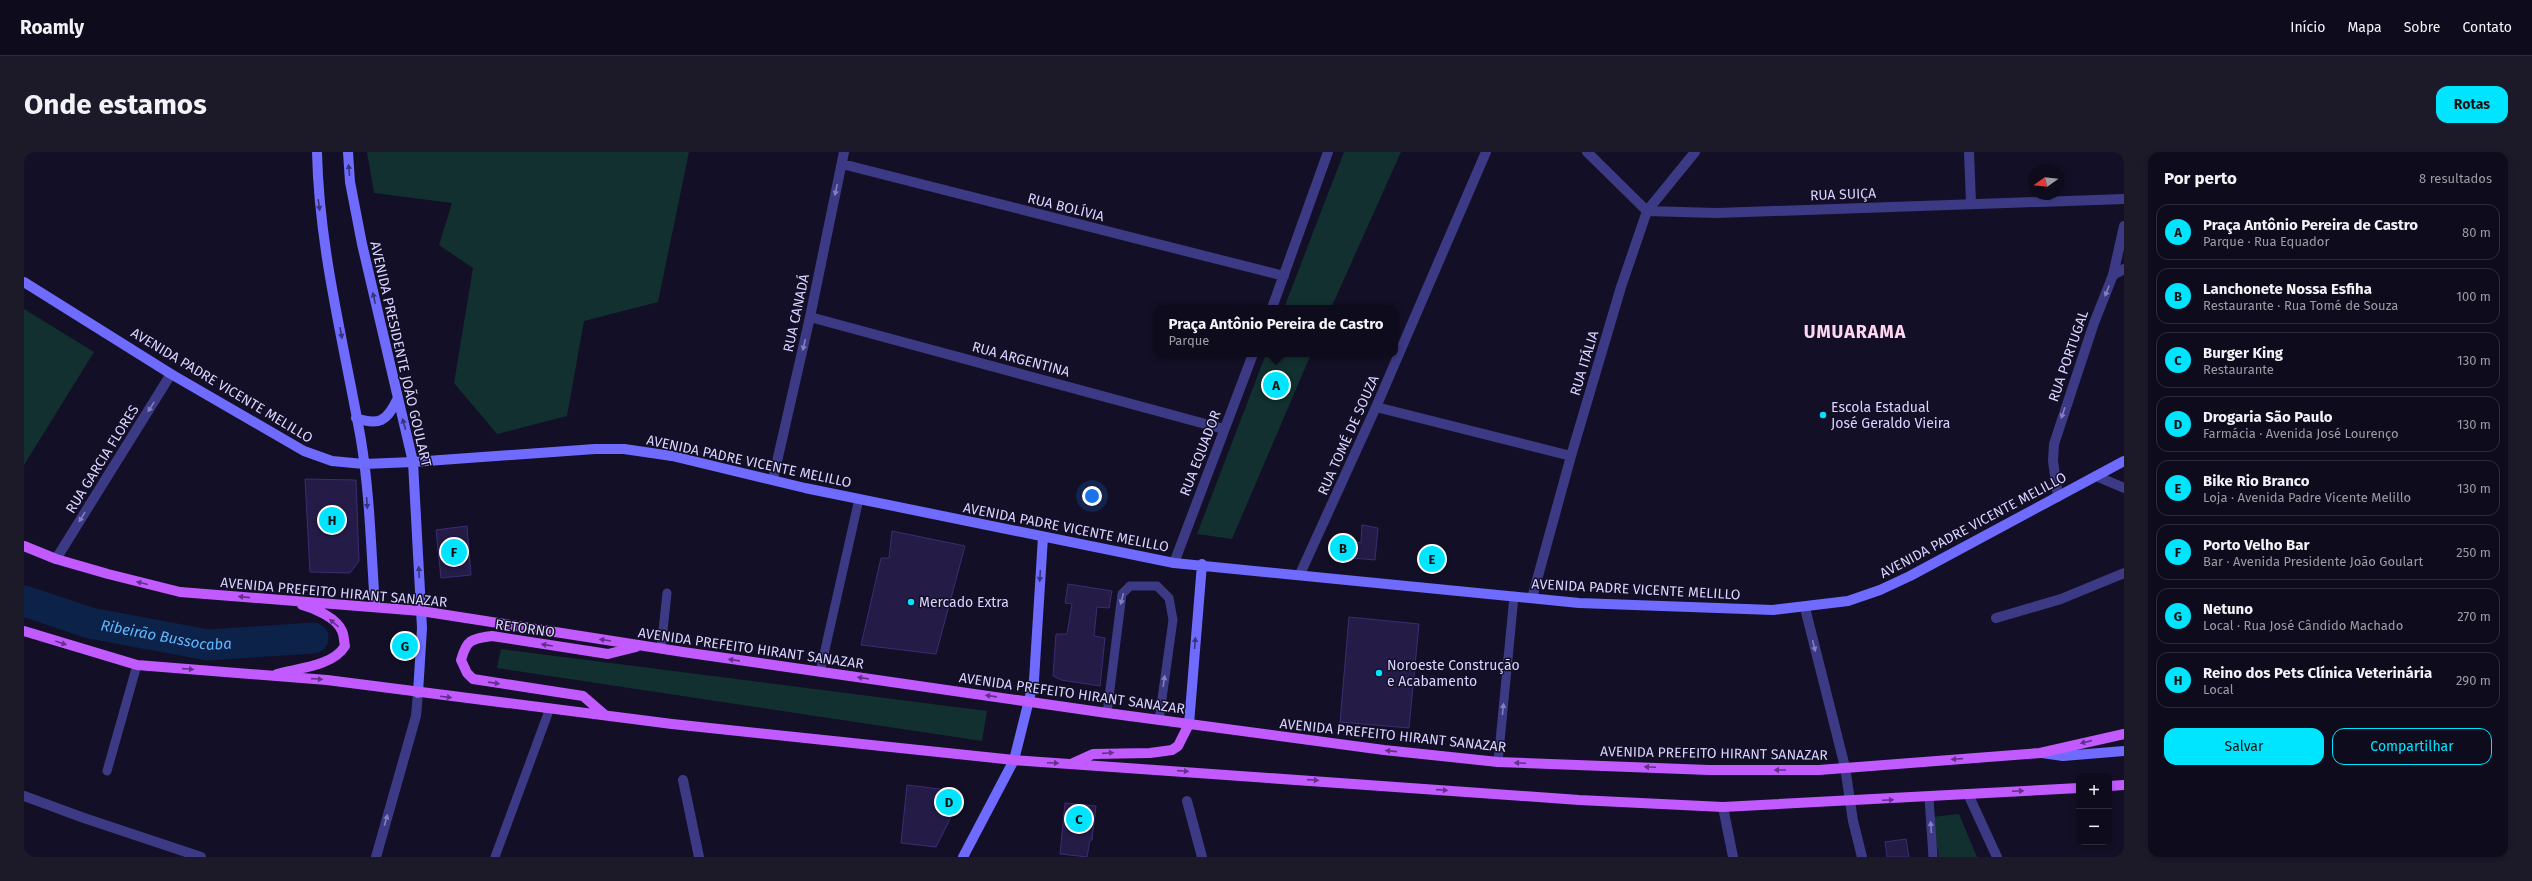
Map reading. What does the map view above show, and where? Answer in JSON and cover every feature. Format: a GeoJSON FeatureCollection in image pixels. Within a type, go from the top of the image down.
{"type":"FeatureCollection","features":[{"type":"Feature","properties":{"kind":"main road"},"geometry":{"type":"LineString","coordinates":[[317,152],[318,195],[325,247],[364,464],[375,606]]}},
{"type":"Feature","properties":{"kind":"main road","name":"AVENIDA PRESIDENTE JOÃO GOULART"},"geometry":{"type":"LineString","coordinates":[[348,152],[354,202],[397,400],[413,462],[422,628],[418,693]]}},
{"type":"Feature","properties":{"kind":"main road","name":"AVENIDA PADRE VICENTE MELILLO"},"geometry":{"type":"LineString","coordinates":[[24,282],[171,374],[304,452],[340,463],[364,464],[413,462],[595,449],[624,449],[672,456],[859,499],[1043,538],[1174,563],[1202,564],[1579,603],[1768,610],[1804,608],[1848,601],[1892,584],[2124,461]]}},
{"type":"Feature","properties":{"kind":"main road"},"geometry":{"type":"LineString","coordinates":[[356,418],[371,422],[381,421],[390,415],[397,400]]}},
{"type":"Feature","properties":{"kind":"main road"},"geometry":{"type":"LineString","coordinates":[[963,857],[1014,760],[1030,700],[1034,680],[1043,538]]}},
{"type":"Feature","properties":{"kind":"main road","name":"AVENIDA PREFEITO HIRANT SANAZAR"},"geometry":{"type":"LineString","coordinates":[[24,546],[56,559],[180,592],[283,601],[375,606],[421,611],[640,646],[1030,700],[1107,713],[1384,750],[1498,762],[1709,770],[1819,770],[2040,752],[2124,734]]}},
{"type":"Feature","properties":{"kind":"main road"},"geometry":{"type":"LineString","coordinates":[[1071,764],[1093,754],[1150,753],[1172,750],[1178,746],[1189,724],[1202,564]]}},
{"type":"Feature","properties":{"kind":"main road"},"geometry":{"type":"LineString","coordinates":[[272,675],[326,661],[340,655],[345,646],[342,630],[326,616],[305,606],[283,601]]}},
{"type":"Feature","properties":{"kind":"main road"},"geometry":{"type":"LineString","coordinates":[[24,631],[137,665],[327,680],[418,693],[672,724],[1014,760],[1579,800],[1723,807],[1929,798],[1968,794],[2076,788]]}},
{"type":"Feature","properties":{"kind":"main road","name":"RETORNO"},"geometry":{"type":"LineString","coordinates":[[606,715],[582,696],[473,679],[467,673],[461,660],[466,644],[475,638],[492,636],[608,654],[640,646]]}},
{"type":"Feature","properties":{"kind":"main road"},"geometry":{"type":"LineString","coordinates":[[2040,752],[2063,756],[2124,751]]}},
{"type":"Feature","properties":{"kind":"main road"},"geometry":{"type":"LineString","coordinates":[[2112,786],[2124,785]]}},
{"type":"Feature","properties":{"kind":"street","name":"RUA CANADÁ"},"geometry":{"type":"LineString","coordinates":[[773,479],[810,317],[844,152]]}},
{"type":"Feature","properties":{"kind":"street"},"geometry":{"type":"LineString","coordinates":[[1273,305],[1328,152]]}},
{"type":"Feature","properties":{"kind":"street","name":"RUA TOMÉ DE SOUZA"},"geometry":{"type":"LineString","coordinates":[[1398,356],[1486,152]]}},
{"type":"Feature","properties":{"kind":"street"},"geometry":{"type":"LineString","coordinates":[[1587,152],[1647,211]]}},
{"type":"Feature","properties":{"kind":"street","name":"RUA ITÁLIA"},"geometry":{"type":"LineString","coordinates":[[1532,598],[1571,456],[1621,287],[1647,211],[1695,152]]}},
{"type":"Feature","properties":{"kind":"street"},"geometry":{"type":"LineString","coordinates":[[1969,152],[1971,203]]}},
{"type":"Feature","properties":{"kind":"street","name":"RUA BOLÍVIA"},"geometry":{"type":"LineString","coordinates":[[842,164],[1284,276]]}},
{"type":"Feature","properties":{"kind":"street","name":"RUA SUIÇA"},"geometry":{"type":"LineString","coordinates":[[1647,211],[1717,213],[1971,203],[2124,199]]}},
{"type":"Feature","properties":{"kind":"street","name":"RUA PORTUGAL"},"geometry":{"type":"LineString","coordinates":[[2058,497],[2053,461],[2054,444],[2094,323],[2113,275],[2124,226]]}},
{"type":"Feature","properties":{"kind":"street"},"geometry":{"type":"LineString","coordinates":[[2113,275],[2124,269]]}},
{"type":"Feature","properties":{"kind":"street","name":"RUA ARGENTINA"},"geometry":{"type":"LineString","coordinates":[[810,317],[1224,428]]}},
{"type":"Feature","properties":{"kind":"street","name":"RUA EQUADOR"},"geometry":{"type":"LineString","coordinates":[[1174,563],[1252,357]]}},
{"type":"Feature","properties":{"kind":"street","name":"RUA TOMÉ DE SOUZA"},"geometry":{"type":"LineString","coordinates":[[1300,574],[1398,357]]}},
{"type":"Feature","properties":{"kind":"street","name":"RUA GARCIA FLORES"},"geometry":{"type":"LineString","coordinates":[[56,559],[171,374]]}},
{"type":"Feature","properties":{"kind":"street"},"geometry":{"type":"LineString","coordinates":[[1376,407],[1571,456]]}},
{"type":"Feature","properties":{"kind":"street"},"geometry":{"type":"LineString","coordinates":[[2096,476],[2124,488]]}},
{"type":"Feature","properties":{"kind":"street"},"geometry":{"type":"LineString","coordinates":[[1996,618],[2061,599],[2124,573]]}},
{"type":"Feature","properties":{"kind":"street"},"geometry":{"type":"LineString","coordinates":[[1804,608],[1845,768],[1849,802],[1862,857]]}},
{"type":"Feature","properties":{"kind":"street"},"geometry":{"type":"LineString","coordinates":[[376,857],[416,716],[418,693]]}},
{"type":"Feature","properties":{"kind":"street"},"geometry":{"type":"LineString","coordinates":[[683,780],[699,857]]}},
{"type":"Feature","properties":{"kind":"street"},"geometry":{"type":"LineString","coordinates":[[1968,794],[1996,857]]}},
{"type":"Feature","properties":{"kind":"street"},"geometry":{"type":"LineString","coordinates":[[24,796],[84,818],[201,857]]}},
{"type":"Feature","properties":{"kind":"street"},"geometry":{"type":"LineString","coordinates":[[1187,801],[1202,857]]}},
{"type":"Feature","properties":{"kind":"street"},"geometry":{"type":"LineString","coordinates":[[1723,807],[1733,857]]}},
{"type":"Feature","properties":{"kind":"lane"},"geometry":{"type":"LineString","coordinates":[[820,672],[859,499]]}},
{"type":"Feature","properties":{"kind":"lane"},"geometry":{"type":"LineString","coordinates":[[1107,713],[1122,594],[1130,586],[1157,586],[1169,598],[1173,620],[1159,720]]}},
{"type":"Feature","properties":{"kind":"lane"},"geometry":{"type":"LineString","coordinates":[[661,649],[667,593]]}},
{"type":"Feature","properties":{"kind":"lane"},"geometry":{"type":"LineString","coordinates":[[1498,762],[1514,596]]}},
{"type":"Feature","properties":{"kind":"lane"},"geometry":{"type":"LineString","coordinates":[[107,771],[137,665]]}},
{"type":"Feature","properties":{"kind":"lane"},"geometry":{"type":"LineString","coordinates":[[495,857],[550,708]]}},
{"type":"Feature","properties":{"kind":"lane"},"geometry":{"type":"LineString","coordinates":[[1929,798],[1933,857]]}},
{"type":"Feature","properties":{"kind":"green space"},"geometry":{"type":"Polygon","coordinates":[[[367,152],[689,152],[658,302],[584,321],[567,416],[497,434],[454,383],[473,268],[439,245],[452,203],[374,193],[367,152]]]}},
{"type":"Feature","properties":{"kind":"green space"},"geometry":{"type":"Polygon","coordinates":[[[1344,152],[1401,152],[1332,305],[1285,305],[1344,152]]]}},
{"type":"Feature","properties":{"kind":"green space"},"geometry":{"type":"Polygon","coordinates":[[[24,309],[94,352],[24,465],[24,309]]]}},
{"type":"Feature","properties":{"kind":"green space"},"geometry":{"type":"Polygon","coordinates":[[[1265,357],[1310,357],[1232,539],[1197,534],[1265,357]]]}},
{"type":"Feature","properties":{"kind":"green space"},"geometry":{"type":"Polygon","coordinates":[[[501,649],[987,711],[982,741],[497,668],[501,649]]]}},
{"type":"Feature","properties":{"kind":"green space"},"geometry":{"type":"Polygon","coordinates":[[[1959,814],[1977,857],[1939,857],[1931,817],[1959,814]]]}},
{"type":"Feature","properties":{"kind":"building"},"geometry":{"type":"Polygon","coordinates":[[[305,479],[356,480],[359,561],[350,573],[310,572],[305,479]]]}},
{"type":"Feature","properties":{"kind":"building"},"geometry":{"type":"Polygon","coordinates":[[[1362,525],[1378,528],[1375,560],[1352,558],[1351,560],[1330,553],[1336,538],[1361,543],[1362,525]]]}},
{"type":"Feature","properties":{"kind":"building"},"geometry":{"type":"Polygon","coordinates":[[[467,526],[471,575],[441,578],[436,530],[467,526]]]}},
{"type":"Feature","properties":{"kind":"building","name":"Mercado Extra"},"geometry":{"type":"Polygon","coordinates":[[[892,531],[965,546],[936,654],[861,645],[881,558],[889,558],[892,531]]]}},
{"type":"Feature","properties":{"kind":"building"},"geometry":{"type":"Polygon","coordinates":[[[1068,584],[1112,591],[1109,608],[1097,607],[1094,636],[1105,638],[1100,686],[1061,680],[1053,676],[1056,634],[1067,634],[1072,604],[1065,603],[1068,584]]]}},
{"type":"Feature","properties":{"kind":"building","name":"Noroeste Construção e Acabamento"},"geometry":{"type":"Polygon","coordinates":[[[1349,617],[1419,624],[1409,728],[1340,722],[1349,617]]]}},
{"type":"Feature","properties":{"kind":"building"},"geometry":{"type":"Polygon","coordinates":[[[907,785],[956,791],[960,799],[936,847],[901,843],[907,785]]]}},
{"type":"Feature","properties":{"kind":"building"},"geometry":{"type":"Polygon","coordinates":[[[1065,803],[1096,806],[1092,840],[1090,840],[1087,857],[1060,854],[1065,803]]]}},
{"type":"Feature","properties":{"kind":"building"},"geometry":{"type":"Polygon","coordinates":[[[1906,839],[1909,857],[1887,857],[1885,842],[1906,839]]]}},
{"type":"Feature","properties":{"kind":"waterway","name":"Ribeirão Bussocaba"},"geometry":{"type":"LineString","coordinates":[[24,601],[90,623],[208,645],[313,638]]}},
{"type":"Feature","properties":{"kind":"place","name":"Praça Antônio Pereira de Castro"},"geometry":{"type":"Point","coordinates":[1276,385]}},
{"type":"Feature","properties":{"kind":"place","name":"Escola Estadual José Geraldo Vieira"},"geometry":{"type":"Point","coordinates":[1823,415]}},
{"type":"Feature","properties":{"kind":"place","name":"Reino dos Pets Clínica Veterinária"},"geometry":{"type":"Point","coordinates":[332,520]}},
{"type":"Feature","properties":{"kind":"place","name":"Lanchonete Nossa Esfiha"},"geometry":{"type":"Point","coordinates":[1343,548]}},
{"type":"Feature","properties":{"kind":"place","name":"Porto Velho Bar"},"geometry":{"type":"Point","coordinates":[454,552]}},
{"type":"Feature","properties":{"kind":"place","name":"Bike Rio Branco"},"geometry":{"type":"Point","coordinates":[1432,559]}},
{"type":"Feature","properties":{"kind":"place","name":"Mercado Extra"},"geometry":{"type":"Point","coordinates":[911,602]}},
{"type":"Feature","properties":{"kind":"place","name":"Netuno"},"geometry":{"type":"Point","coordinates":[405,646]}},
{"type":"Feature","properties":{"kind":"place","name":"Noroeste Construção e Acabamento"},"geometry":{"type":"Point","coordinates":[1379,673]}},
{"type":"Feature","properties":{"kind":"place","name":"Drogaria São Paulo"},"geometry":{"type":"Point","coordinates":[949,802]}},
{"type":"Feature","properties":{"kind":"place","name":"Burger King"},"geometry":{"type":"Point","coordinates":[1079,819]}},
{"type":"Feature","properties":{"kind":"district","name":"UMUARAMA"},"geometry":{"type":"Point","coordinates":[1855,332]}}]}
